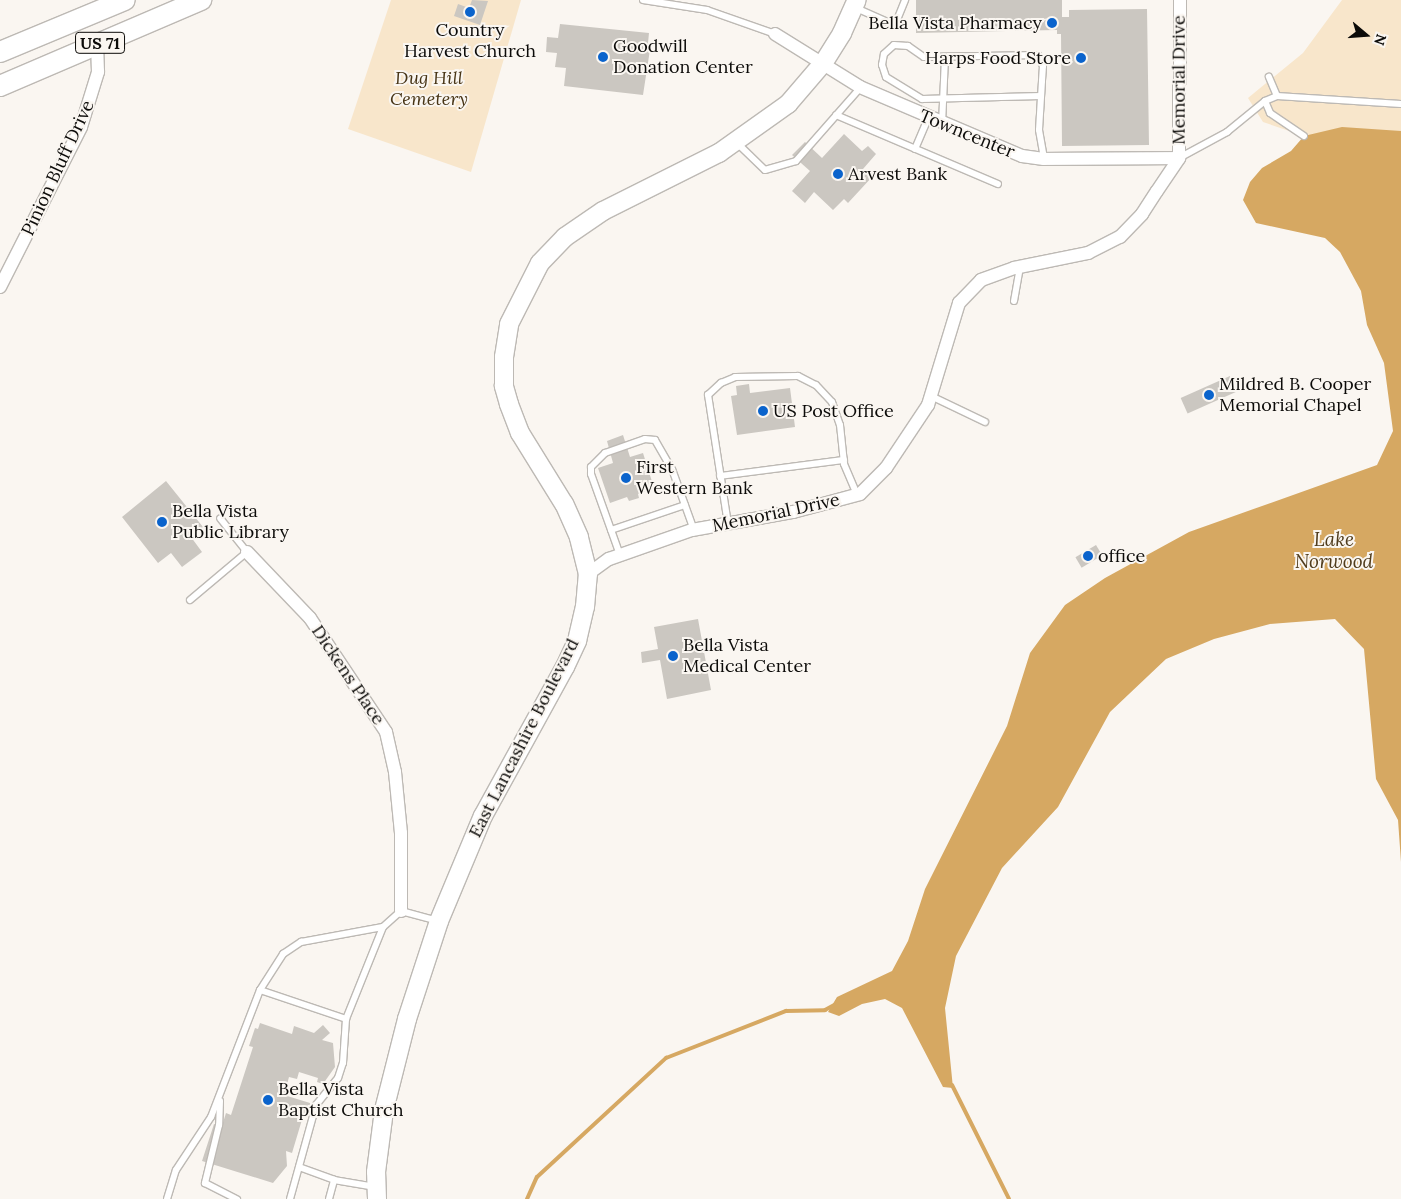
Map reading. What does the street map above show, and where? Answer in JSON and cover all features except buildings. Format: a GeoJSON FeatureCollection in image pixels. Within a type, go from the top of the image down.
{"type":"FeatureCollection","features":[{"type":"Feature","properties":{"kind":"main road","name":"US 71"},"geometry":{"type":"LineString","coordinates":[[0,52],[124,0]]}},
{"type":"Feature","properties":{"kind":"main road","name":"US 71"},"geometry":{"type":"LineString","coordinates":[[0,86],[200,0]]}},
{"type":"Feature","properties":{"kind":"main road","name":"East Lancashire Boulevard"},"geometry":{"type":"LineString","coordinates":[[377,1193],[384,1110],[406,1019],[439,921],[483,816],[576,641],[585,607],[588,574],[579,537],[564,504],[520,433],[504,386],[504,357],[509,324],[540,263],[565,237],[603,211],[736,142],[788,104],[824,62],[855,4]]}},
{"type":"Feature","properties":{"kind":"street","name":"Memorial Drive"},"geometry":{"type":"LineString","coordinates":[[588,574],[620,555],[694,530],[793,512],[857,495],[886,468],[931,396],[959,303],[981,280],[1020,267],[1088,253],[1120,237],[1142,214],[1179,158],[1180,0]]}},
{"type":"Feature","properties":{"kind":"street","name":"Towncenter"},"geometry":{"type":"LineString","coordinates":[[775,34],[824,62],[861,87],[1001,149],[1044,159],[1179,158]]}},
{"type":"Feature","properties":{"kind":"street","name":"Pinion Bluff Drive"},"geometry":{"type":"LineString","coordinates":[[0,287],[81,127],[98,72],[97,45]]}},
{"type":"Feature","properties":{"kind":"street","name":"Dickens Place"},"geometry":{"type":"LineString","coordinates":[[247,552],[310,618],[386,732],[395,772],[401,832],[401,911]]}},
{"type":"Feature","properties":{"kind":"lane"},"geometry":{"type":"LineString","coordinates":[[643,0],[706,10],[775,34]]}},
{"type":"Feature","properties":{"kind":"lane"},"geometry":{"type":"LineString","coordinates":[[855,4],[890,23],[897,20],[905,0]]}},
{"type":"Feature","properties":{"kind":"lane"},"geometry":{"type":"LineString","coordinates":[[1041,96],[922,99],[886,77],[882,65],[884,54],[894,45],[908,46],[924,57],[1038,55],[1043,66],[1039,130],[1044,159]]}},
{"type":"Feature","properties":{"kind":"lane"},"geometry":{"type":"LineString","coordinates":[[942,124],[945,58]]}},
{"type":"Feature","properties":{"kind":"lane"},"geometry":{"type":"LineString","coordinates":[[1270,77],[1277,96]]}},
{"type":"Feature","properties":{"kind":"lane"},"geometry":{"type":"LineString","coordinates":[[736,142],[765,170],[777,169],[796,161],[861,87]]}},
{"type":"Feature","properties":{"kind":"lane"},"geometry":{"type":"LineString","coordinates":[[1179,158],[1227,132],[1265,101],[1277,96],[1401,104]]}},
{"type":"Feature","properties":{"kind":"lane"},"geometry":{"type":"LineString","coordinates":[[1265,101],[1270,114],[1304,136]]}},
{"type":"Feature","properties":{"kind":"lane"},"geometry":{"type":"LineString","coordinates":[[836,115],[998,184]]}},
{"type":"Feature","properties":{"kind":"lane"},"geometry":{"type":"LineString","coordinates":[[915,148],[928,118]]}},
{"type":"Feature","properties":{"kind":"lane"},"geometry":{"type":"LineString","coordinates":[[1014,301],[1020,267]]}},
{"type":"Feature","properties":{"kind":"lane"},"geometry":{"type":"LineString","coordinates":[[728,524],[708,395],[720,383],[735,377],[798,376],[816,385],[832,402],[840,425],[844,460],[857,495]]}},
{"type":"Feature","properties":{"kind":"lane"},"geometry":{"type":"LineString","coordinates":[[931,396],[985,422]]}},
{"type":"Feature","properties":{"kind":"lane"},"geometry":{"type":"LineString","coordinates":[[620,555],[591,474],[591,467],[605,452],[645,438],[655,440],[665,454],[694,530]]}},
{"type":"Feature","properties":{"kind":"lane"},"geometry":{"type":"LineString","coordinates":[[720,476],[844,460]]}},
{"type":"Feature","properties":{"kind":"lane"},"geometry":{"type":"LineString","coordinates":[[611,530],[685,505]]}},
{"type":"Feature","properties":{"kind":"lane"},"geometry":{"type":"LineString","coordinates":[[190,600],[247,552],[220,518]]}},
{"type":"Feature","properties":{"kind":"lane"},"geometry":{"type":"LineString","coordinates":[[290,1199],[316,1105],[338,1078],[343,1063],[346,1018],[383,927],[401,911],[439,921]]}},
{"type":"Feature","properties":{"kind":"lane"},"geometry":{"type":"LineString","coordinates":[[167,1199],[176,1170],[207,1125],[260,990],[283,954],[301,942],[383,927]]}},
{"type":"Feature","properties":{"kind":"lane"},"geometry":{"type":"LineString","coordinates":[[260,990],[346,1018]]}},
{"type":"Feature","properties":{"kind":"lane"},"geometry":{"type":"LineString","coordinates":[[220,1095],[219,1125],[205,1183],[237,1199]]}},
{"type":"Feature","properties":{"kind":"lane"},"geometry":{"type":"LineString","coordinates":[[299,1166],[334,1180],[377,1193]]}},
{"type":"Feature","properties":{"kind":"lane"},"geometry":{"type":"LineString","coordinates":[[329,1199],[334,1180]]}},
{"type":"Feature","properties":{"kind":"green space","name":"Dug Hill Cemetery"},"geometry":{"type":"Polygon","coordinates":[[[391,0],[521,0],[471,172],[348,129],[391,0]]]}},
{"type":"Feature","properties":{"kind":"green space"},"geometry":{"type":"Polygon","coordinates":[[[1342,0],[1401,0],[1401,131],[1304,136],[1263,122],[1248,98],[1303,53],[1342,0]]]}},
{"type":"Feature","properties":{"kind":"water","name":"Lake Norwood"},"geometry":{"type":"Polygon","coordinates":[[[1342,127],[1401,131],[1401,862],[1398,820],[1376,779],[1364,649],[1335,619],[1270,624],[1214,639],[1166,659],[1110,712],[1058,807],[1002,868],[956,956],[945,1008],[953,1088],[943,1087],[902,1008],[885,999],[862,1004],[839,1016],[828,1012],[837,997],[892,971],[908,941],[925,889],[1007,726],[1030,653],[1065,605],[1105,578],[1189,532],[1377,465],[1393,431],[1384,363],[1367,325],[1361,291],[1340,252],[1325,238],[1256,223],[1243,200],[1250,182],[1262,168],[1291,151],[1304,136],[1342,127]]]}},
{"type":"Feature","properties":{"kind":"waterway"},"geometry":{"type":"LineString","coordinates":[[527,1199],[537,1177],[666,1058],[786,1011],[825,1010],[834,1005]]}},
{"type":"Feature","properties":{"kind":"waterway"},"geometry":{"type":"LineString","coordinates":[[952,1085],[1009,1199]]}},
{"type":"Feature","properties":{"kind":"place","name":"Country Harvest Church"},"geometry":{"type":"Point","coordinates":[470,12]}},
{"type":"Feature","properties":{"kind":"place","name":"Bella Vista Pharmacy"},"geometry":{"type":"Point","coordinates":[1052,23]}},
{"type":"Feature","properties":{"kind":"place","name":"Goodwill Donation Center"},"geometry":{"type":"Point","coordinates":[603,57]}},
{"type":"Feature","properties":{"kind":"place","name":"Harps Food Store"},"geometry":{"type":"Point","coordinates":[1081,58]}},
{"type":"Feature","properties":{"kind":"place","name":"Arvest Bank"},"geometry":{"type":"Point","coordinates":[838,174]}},
{"type":"Feature","properties":{"kind":"place","name":"Mildred B. Cooper Memorial Chapel"},"geometry":{"type":"Point","coordinates":[1209,395]}},
{"type":"Feature","properties":{"kind":"place","name":"US Post Office"},"geometry":{"type":"Point","coordinates":[763,411]}},
{"type":"Feature","properties":{"kind":"place","name":"First Western Bank"},"geometry":{"type":"Point","coordinates":[626,478]}},
{"type":"Feature","properties":{"kind":"place","name":"Bella Vista Public Library"},"geometry":{"type":"Point","coordinates":[162,522]}},
{"type":"Feature","properties":{"kind":"place","name":"office"},"geometry":{"type":"Point","coordinates":[1088,556]}},
{"type":"Feature","properties":{"kind":"place","name":"Bella Vista Medical Center"},"geometry":{"type":"Point","coordinates":[673,656]}},
{"type":"Feature","properties":{"kind":"place","name":"Bella Vista Baptist Church"},"geometry":{"type":"Point","coordinates":[268,1100]}}]}
